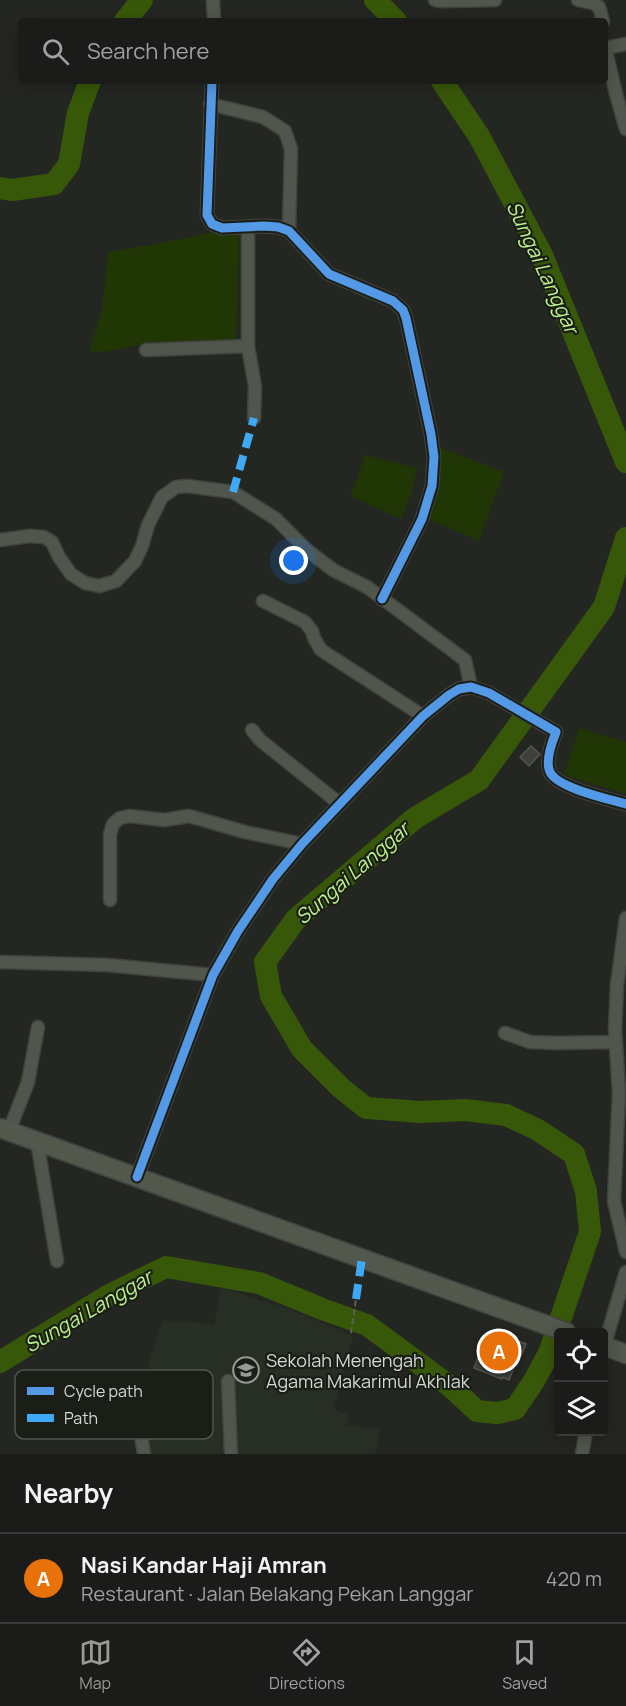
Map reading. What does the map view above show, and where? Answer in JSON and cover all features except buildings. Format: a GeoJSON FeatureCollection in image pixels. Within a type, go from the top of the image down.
{"type":"FeatureCollection","features":[{"type":"Feature","properties":{"kind":"main road"},"geometry":{"type":"LineString","coordinates":[[5,1130],[554,1328]]}},
{"type":"Feature","properties":{"kind":"main road"},"geometry":{"type":"LineString","coordinates":[[608,1348],[626,1354]]}},
{"type":"Feature","properties":{"kind":"street"},"geometry":{"type":"LineString","coordinates":[[213,0],[213,18]]}},
{"type":"Feature","properties":{"kind":"street"},"geometry":{"type":"LineString","coordinates":[[435,0],[495,0]]}},
{"type":"Feature","properties":{"kind":"street"},"geometry":{"type":"LineString","coordinates":[[578,0],[593,3],[599,7],[602,18]]}},
{"type":"Feature","properties":{"kind":"street"},"geometry":{"type":"LineString","coordinates":[[608,47],[626,44]]}},
{"type":"Feature","properties":{"kind":"street"},"geometry":{"type":"LineString","coordinates":[[608,59],[626,129]]}},
{"type":"Feature","properties":{"kind":"street"},"geometry":{"type":"LineString","coordinates":[[212,84],[207,215],[212,224],[222,228],[278,227],[290,231],[329,274],[393,301],[403,310],[406,318],[435,457],[432,486],[422,519],[382,599]]}},
{"type":"Feature","properties":{"kind":"street"},"geometry":{"type":"LineString","coordinates":[[210,104],[263,117],[285,131],[291,149],[290,231]]}},
{"type":"Feature","properties":{"kind":"street"},"geometry":{"type":"LineString","coordinates":[[249,227],[248,346],[255,387],[254,418]]}},
{"type":"Feature","properties":{"kind":"street"},"geometry":{"type":"LineString","coordinates":[[146,350],[248,346]]}},
{"type":"Feature","properties":{"kind":"street"},"geometry":{"type":"LineString","coordinates":[[0,540],[29,536],[44,537],[52,542],[71,574],[85,583],[99,586],[116,581],[135,561],[148,525],[162,497],[176,487],[188,486],[234,492],[276,519],[307,550],[333,570],[367,587],[465,660],[471,687]]}},
{"type":"Feature","properties":{"kind":"street"},"geometry":{"type":"LineString","coordinates":[[263,601],[305,622],[321,650],[423,716]]}},
{"type":"Feature","properties":{"kind":"street"},"geometry":{"type":"LineString","coordinates":[[137,1177],[213,975],[238,931],[273,879],[303,844],[423,716],[449,695],[459,689],[471,687],[489,693],[556,732],[548,762],[549,771],[555,780],[566,786],[626,804]]}},
{"type":"Feature","properties":{"kind":"street"},"geometry":{"type":"LineString","coordinates":[[252,730],[260,740],[340,804]]}},
{"type":"Feature","properties":{"kind":"street"},"geometry":{"type":"LineString","coordinates":[[110,900],[110,834],[113,824],[120,818],[130,816],[164,820],[189,816],[245,832],[303,844]]}},
{"type":"Feature","properties":{"kind":"street"},"geometry":{"type":"LineString","coordinates":[[626,918],[617,985],[616,1042],[619,1093],[614,1201],[626,1252]]}},
{"type":"Feature","properties":{"kind":"street"},"geometry":{"type":"LineString","coordinates":[[0,962],[107,965],[213,975]]}},
{"type":"Feature","properties":{"kind":"street"},"geometry":{"type":"LineString","coordinates":[[5,1130],[28,1082],[38,1027]]}},
{"type":"Feature","properties":{"kind":"street"},"geometry":{"type":"LineString","coordinates":[[505,1033],[530,1042],[616,1042]]}},
{"type":"Feature","properties":{"kind":"street"},"geometry":{"type":"LineString","coordinates":[[37,1141],[57,1262]]}},
{"type":"Feature","properties":{"kind":"street"},"geometry":{"type":"LineString","coordinates":[[608,1333],[626,1272]]}},
{"type":"Feature","properties":{"kind":"street"},"geometry":{"type":"LineString","coordinates":[[228,1381],[231,1454]]}},
{"type":"Feature","properties":{"kind":"street"},"geometry":{"type":"LineString","coordinates":[[582,1454],[585,1436]]}},
{"type":"Feature","properties":{"kind":"street"},"geometry":{"type":"LineString","coordinates":[[142,1439],[144,1454]]}},
{"type":"Feature","properties":{"kind":"path"},"geometry":{"type":"LineString","coordinates":[[351,1333],[356,1299]]}},
{"type":"Feature","properties":{"kind":"shaded area","name":"Sekolah Menengah Agama Makarimul Akhlak"},"geometry":{"type":"Polygon","coordinates":[[[221,1288],[287,1308],[353,1336],[334,1409],[349,1415],[346,1425],[380,1429],[375,1454],[144,1454],[142,1439],[213,1439],[213,1370],[147,1370],[162,1320],[214,1324],[221,1288]]]}},
{"type":"Feature","properties":{"kind":"green space"},"geometry":{"type":"Polygon","coordinates":[[[232,231],[238,235],[239,243],[236,345],[156,343],[110,351],[89,352],[102,309],[108,252],[209,233],[232,231]]]}},
{"type":"Feature","properties":{"kind":"green space"},"geometry":{"type":"Polygon","coordinates":[[[436,446],[504,472],[479,541],[420,515],[436,446]]]}},
{"type":"Feature","properties":{"kind":"green space"},"geometry":{"type":"Polygon","coordinates":[[[365,455],[417,468],[412,492],[401,519],[351,496],[365,455]]]}},
{"type":"Feature","properties":{"kind":"green space"},"geometry":{"type":"Polygon","coordinates":[[[579,728],[626,742],[626,794],[564,775],[579,728]]]}},
{"type":"Feature","properties":{"kind":"waterway","name":"Sungai Langgar"},"geometry":{"type":"LineString","coordinates":[[127,18],[142,0]]}},
{"type":"Feature","properties":{"kind":"waterway","name":"Sungai Langgar"},"geometry":{"type":"LineString","coordinates":[[375,0],[393,18]]}},
{"type":"Feature","properties":{"kind":"waterway","name":"Sungai Langgar"},"geometry":{"type":"LineString","coordinates":[[0,188],[12,190],[54,184],[69,164],[78,113],[89,84]]}},
{"type":"Feature","properties":{"kind":"waterway","name":"Sungai Langgar"},"geometry":{"type":"LineString","coordinates":[[444,84],[479,136],[542,255],[626,462]]}},
{"type":"Feature","properties":{"kind":"waterway","name":"Sungai Langgar"},"geometry":{"type":"LineString","coordinates":[[0,1362],[109,1295],[166,1267],[259,1283],[367,1325],[451,1387],[477,1411],[497,1413],[515,1409],[549,1353],[590,1232],[586,1191],[574,1154],[538,1130],[506,1115],[465,1110],[421,1112],[366,1108],[341,1088],[302,1049],[271,996],[265,962],[296,919],[415,818],[479,780],[604,607],[626,538]]}},
{"type":"Feature","properties":{"kind":"marked path"},"geometry":{"type":"LineString","coordinates":[[233,492],[254,418]]}},
{"type":"Feature","properties":{"kind":"marked path"},"geometry":{"type":"LineString","coordinates":[[356,1299],[362,1258]]}},
{"type":"Feature","properties":{"kind":"cycle path"},"geometry":{"type":"LineString","coordinates":[[212,84],[207,215],[212,224],[222,228],[264,226],[289,231],[329,274],[393,301],[403,310],[406,318],[431,434],[434,457],[432,486],[422,519],[382,599]]}},
{"type":"Feature","properties":{"kind":"cycle path"},"geometry":{"type":"LineString","coordinates":[[137,1177],[213,975],[238,931],[273,879],[302,844],[423,716],[449,695],[459,689],[471,687],[489,693],[556,732],[548,763],[550,772],[555,778],[573,788],[626,804]]}},
{"type":"Feature","properties":{"kind":"place","name":"Nasi Kandar Haji Amran"},"geometry":{"type":"Point","coordinates":[499,1351]}},
{"type":"Feature","properties":{"kind":"place","name":"Sekolah Menengah Agama Makarimul Akhlak"},"geometry":{"type":"Point","coordinates":[246,1370]}}]}
